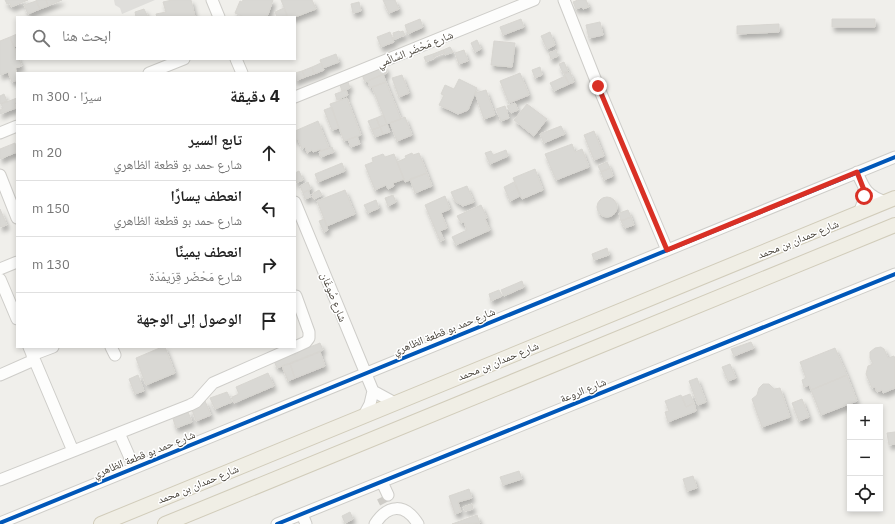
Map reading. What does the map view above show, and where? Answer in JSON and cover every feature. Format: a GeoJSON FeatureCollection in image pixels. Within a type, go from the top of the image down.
{"type":"FeatureCollection","features":[{"type":"Feature","properties":{"kind":"main road","name":"شارع حمدان بن محمد"},"geometry":{"type":"LineString","coordinates":[[101,524],[890,200]]}},
{"type":"Feature","properties":{"kind":"main road"},"geometry":{"type":"LineString","coordinates":[[165,524],[892,228]]}},
{"type":"Feature","properties":{"kind":"street"},"geometry":{"type":"LineString","coordinates":[[212,0],[219,16]]}},
{"type":"Feature","properties":{"kind":"street","name":"شارع مَحْضَر السَّالْمي"},"geometry":{"type":"LineString","coordinates":[[296,97],[534,0]]}},
{"type":"Feature","properties":{"kind":"street"},"geometry":{"type":"LineString","coordinates":[[564,0],[598,86],[667,250]]}},
{"type":"Feature","properties":{"kind":"street"},"geometry":{"type":"LineString","coordinates":[[152,72],[182,60]]}},
{"type":"Feature","properties":{"kind":"street"},"geometry":{"type":"LineString","coordinates":[[236,60],[242,72]]}},
{"type":"Feature","properties":{"kind":"street"},"geometry":{"type":"LineString","coordinates":[[0,133],[16,126]]}},
{"type":"Feature","properties":{"kind":"street","name":"شارع حمد بو قطعة الظاهري"},"geometry":{"type":"LineString","coordinates":[[0,523],[895,157]]}},
{"type":"Feature","properties":{"kind":"street"},"geometry":{"type":"LineString","coordinates":[[857,172],[864,190],[863,202],[858,214]]}},
{"type":"Feature","properties":{"kind":"street"},"geometry":{"type":"LineString","coordinates":[[0,175],[16,215]]}},
{"type":"Feature","properties":{"kind":"street"},"geometry":{"type":"LineString","coordinates":[[864,190],[874,197],[890,200]]}},
{"type":"Feature","properties":{"kind":"street","name":"شارع صُوغَان"},"geometry":{"type":"LineString","coordinates":[[296,204],[373,391]]}},
{"type":"Feature","properties":{"kind":"street"},"geometry":{"type":"LineString","coordinates":[[0,269],[16,262]]}},
{"type":"Feature","properties":{"kind":"street","name":"شارع الروعة"},"geometry":{"type":"LineString","coordinates":[[277,524],[304,519],[379,483],[895,274]]}},
{"type":"Feature","properties":{"kind":"street"},"geometry":{"type":"LineString","coordinates":[[0,279],[16,317]]}},
{"type":"Feature","properties":{"kind":"street"},"geometry":{"type":"LineString","coordinates":[[296,296],[309,332],[309,338],[306,342],[296,347]]}},
{"type":"Feature","properties":{"kind":"street"},"geometry":{"type":"LineString","coordinates":[[0,375],[32,354],[50,348]]}},
{"type":"Feature","properties":{"kind":"street"},"geometry":{"type":"LineString","coordinates":[[0,480],[190,405],[213,383],[293,348]]}},
{"type":"Feature","properties":{"kind":"street"},"geometry":{"type":"LineString","coordinates":[[32,354],[73,451]]}},
{"type":"Feature","properties":{"kind":"street"},"geometry":{"type":"LineString","coordinates":[[363,417],[370,404],[373,391],[395,403]]}},
{"type":"Feature","properties":{"kind":"street"},"geometry":{"type":"LineString","coordinates":[[119,433],[134,467]]}},
{"type":"Feature","properties":{"kind":"street"},"geometry":{"type":"LineString","coordinates":[[379,483],[388,503],[406,511],[418,524]]}},
{"type":"Feature","properties":{"kind":"street"},"geometry":{"type":"LineString","coordinates":[[375,524],[388,503]]}},
{"type":"Feature","properties":{"kind":"shaded area"},"geometry":{"type":"Polygon","coordinates":[[[114,0],[155,0],[122,14],[120,8],[115,5],[114,0]]]}},
{"type":"Feature","properties":{"kind":"building"},"geometry":{"type":"Polygon","coordinates":[[[5,0],[28,0],[11,7],[10,3],[7,4],[5,0]]]}},
{"type":"Feature","properties":{"kind":"building"},"geometry":{"type":"Polygon","coordinates":[[[36,0],[46,0],[48,6],[40,9],[36,0]]]}},
{"type":"Feature","properties":{"kind":"building"},"geometry":{"type":"Polygon","coordinates":[[[46,0],[62,0],[48,6],[46,0]]]}},
{"type":"Feature","properties":{"kind":"building"},"geometry":{"type":"Polygon","coordinates":[[[172,0],[191,0],[195,16],[157,16],[156,14],[166,12],[163,2],[172,0]]]}},
{"type":"Feature","properties":{"kind":"building"},"geometry":{"type":"Polygon","coordinates":[[[243,0],[273,0],[268,15],[266,16],[242,16],[235,13],[240,1],[242,2],[243,0]]]}},
{"type":"Feature","properties":{"kind":"building"},"geometry":{"type":"Polygon","coordinates":[[[281,0],[312,0],[316,9],[296,17],[288,16],[281,0]]]}},
{"type":"Feature","properties":{"kind":"building"},"geometry":{"type":"Polygon","coordinates":[[[383,0],[395,0],[399,9],[389,13],[383,0]]]}},
{"type":"Feature","properties":{"kind":"building"},"geometry":{"type":"Polygon","coordinates":[[[578,0],[586,0],[589,7],[576,9],[573,2],[578,0]]]}},
{"type":"Feature","properties":{"kind":"building"},"geometry":{"type":"Polygon","coordinates":[[[36,1],[40,9],[28,14],[24,5],[36,1]]]}},
{"type":"Feature","properties":{"kind":"building"},"geometry":{"type":"Polygon","coordinates":[[[359,2],[361,11],[353,13],[351,4],[359,2]]]}},
{"type":"Feature","properties":{"kind":"building"},"geometry":{"type":"Polygon","coordinates":[[[284,8],[287,16],[277,16],[275,12],[284,8]]]}},
{"type":"Feature","properties":{"kind":"building"},"geometry":{"type":"Polygon","coordinates":[[[144,9],[148,16],[136,16],[135,12],[144,9]]]}},
{"type":"Feature","properties":{"kind":"building"},"geometry":{"type":"Polygon","coordinates":[[[420,19],[423,27],[408,34],[405,25],[420,19]]]}},
{"type":"Feature","properties":{"kind":"building"},"geometry":{"type":"Polygon","coordinates":[[[521,19],[524,27],[503,35],[500,27],[521,19]]]}},
{"type":"Feature","properties":{"kind":"building"},"geometry":{"type":"Polygon","coordinates":[[[832,19],[875,19],[875,27],[832,27],[832,19]]]}},
{"type":"Feature","properties":{"kind":"building"},"geometry":{"type":"Polygon","coordinates":[[[600,22],[603,35],[589,38],[586,25],[600,22]]]}},
{"type":"Feature","properties":{"kind":"building"},"geometry":{"type":"Polygon","coordinates":[[[779,24],[779,32],[737,34],[737,26],[779,24]]]}},
{"type":"Feature","properties":{"kind":"building"},"geometry":{"type":"Polygon","coordinates":[[[403,31],[405,35],[393,40],[393,33],[403,31]]]}},
{"type":"Feature","properties":{"kind":"building"},"geometry":{"type":"Polygon","coordinates":[[[390,32],[394,42],[381,47],[377,37],[390,32]]]}},
{"type":"Feature","properties":{"kind":"building"},"geometry":{"type":"Polygon","coordinates":[[[550,32],[555,45],[547,49],[541,36],[550,32]]]}},
{"type":"Feature","properties":{"kind":"building"},"geometry":{"type":"Polygon","coordinates":[[[16,34],[16,46],[14,47],[10,37],[16,34]]]}},
{"type":"Feature","properties":{"kind":"building"},"geometry":{"type":"Polygon","coordinates":[[[10,37],[16,52],[16,60],[19,60],[22,66],[15,68],[17,72],[16,80],[12,82],[8,72],[0,75],[0,41],[10,37]]]}},
{"type":"Feature","properties":{"kind":"building"},"geometry":{"type":"Polygon","coordinates":[[[477,40],[481,49],[475,52],[471,43],[477,40]]]}},
{"type":"Feature","properties":{"kind":"building"},"geometry":{"type":"Polygon","coordinates":[[[494,41],[515,43],[512,67],[491,65],[494,41]]]}},
{"type":"Feature","properties":{"kind":"building"},"geometry":{"type":"Polygon","coordinates":[[[450,47],[453,52],[445,55],[443,50],[450,47]]]}},
{"type":"Feature","properties":{"kind":"building"},"geometry":{"type":"Polygon","coordinates":[[[443,50],[444,53],[434,57],[433,54],[443,50]]]}},
{"type":"Feature","properties":{"kind":"building"},"geometry":{"type":"Polygon","coordinates":[[[464,50],[468,61],[459,64],[455,53],[464,50]]]}},
{"type":"Feature","properties":{"kind":"building"},"geometry":{"type":"Polygon","coordinates":[[[556,50],[558,56],[551,59],[549,53],[556,50]]]}},
{"type":"Feature","properties":{"kind":"building"},"geometry":{"type":"Polygon","coordinates":[[[336,54],[339,62],[323,68],[320,60],[336,54]]]}},
{"type":"Feature","properties":{"kind":"building"},"geometry":{"type":"Polygon","coordinates":[[[433,54],[435,58],[426,62],[424,57],[433,54]]]}},
{"type":"Feature","properties":{"kind":"building"},"geometry":{"type":"Polygon","coordinates":[[[564,62],[568,71],[563,73],[559,64],[564,62]]]}},
{"type":"Feature","properties":{"kind":"building"},"geometry":{"type":"Polygon","coordinates":[[[321,63],[324,70],[314,74],[312,67],[321,63]]]}},
{"type":"Feature","properties":{"kind":"building"},"geometry":{"type":"Polygon","coordinates":[[[385,66],[387,73],[365,82],[362,75],[385,66]]]}},
{"type":"Feature","properties":{"kind":"building"},"geometry":{"type":"Polygon","coordinates":[[[312,67],[314,74],[305,77],[302,71],[312,67]]]}},
{"type":"Feature","properties":{"kind":"building"},"geometry":{"type":"Polygon","coordinates":[[[540,67],[542,75],[535,78],[532,70],[540,67]]]}},
{"type":"Feature","properties":{"kind":"building"},"geometry":{"type":"Polygon","coordinates":[[[302,71],[305,77],[296,81],[296,73],[302,71]]]}},
{"type":"Feature","properties":{"kind":"building"},"geometry":{"type":"Polygon","coordinates":[[[570,72],[574,82],[569,84],[564,74],[570,72]]]}},
{"type":"Feature","properties":{"kind":"building"},"geometry":{"type":"Polygon","coordinates":[[[520,73],[529,95],[509,103],[500,81],[520,73]]]}},
{"type":"Feature","properties":{"kind":"building"},"geometry":{"type":"Polygon","coordinates":[[[383,74],[386,82],[370,88],[368,81],[383,74]]]}},
{"type":"Feature","properties":{"kind":"building"},"geometry":{"type":"Polygon","coordinates":[[[402,75],[409,93],[399,97],[392,78],[402,75]]]}},
{"type":"Feature","properties":{"kind":"building"},"geometry":{"type":"Polygon","coordinates":[[[565,76],[569,84],[554,91],[550,83],[565,76]]]}},
{"type":"Feature","properties":{"kind":"building"},"geometry":{"type":"Polygon","coordinates":[[[459,79],[477,88],[468,110],[458,114],[439,105],[444,95],[441,94],[445,85],[454,89],[459,79]]]}},
{"type":"Feature","properties":{"kind":"building"},"geometry":{"type":"Polygon","coordinates":[[[348,82],[350,88],[342,91],[340,85],[348,82]]]}},
{"type":"Feature","properties":{"kind":"building"},"geometry":{"type":"Polygon","coordinates":[[[386,82],[401,119],[387,124],[372,87],[386,82]]]}},
{"type":"Feature","properties":{"kind":"building"},"geometry":{"type":"Polygon","coordinates":[[[346,90],[348,95],[337,100],[335,94],[346,90]]]}},
{"type":"Feature","properties":{"kind":"building"},"geometry":{"type":"Polygon","coordinates":[[[486,90],[495,115],[484,119],[475,93],[486,90]]]}},
{"type":"Feature","properties":{"kind":"building"},"geometry":{"type":"Polygon","coordinates":[[[4,94],[7,101],[0,104],[0,96],[4,94]]]}},
{"type":"Feature","properties":{"kind":"building"},"geometry":{"type":"Polygon","coordinates":[[[16,98],[16,102],[14,103],[16,108],[0,114],[0,110],[3,108],[1,104],[16,98]]]}},
{"type":"Feature","properties":{"kind":"building"},"geometry":{"type":"Polygon","coordinates":[[[347,98],[361,135],[344,141],[330,104],[347,98]]]}},
{"type":"Feature","properties":{"kind":"building"},"geometry":{"type":"Polygon","coordinates":[[[515,103],[518,110],[511,113],[507,106],[515,103]]]}},
{"type":"Feature","properties":{"kind":"building"},"geometry":{"type":"Polygon","coordinates":[[[527,104],[547,119],[534,136],[514,120],[527,104]]]}},
{"type":"Feature","properties":{"kind":"building"},"geometry":{"type":"Polygon","coordinates":[[[505,106],[509,118],[501,121],[496,109],[505,106]]]}},
{"type":"Feature","properties":{"kind":"building"},"geometry":{"type":"Polygon","coordinates":[[[332,107],[339,128],[332,130],[324,110],[332,107]]]}},
{"type":"Feature","properties":{"kind":"building"},"geometry":{"type":"Polygon","coordinates":[[[383,115],[387,124],[380,127],[376,118],[383,115]]]}},
{"type":"Feature","properties":{"kind":"building"},"geometry":{"type":"Polygon","coordinates":[[[405,117],[412,135],[397,141],[390,123],[405,117]]]}},
{"type":"Feature","properties":{"kind":"building"},"geometry":{"type":"Polygon","coordinates":[[[376,118],[380,127],[372,130],[368,121],[376,118]]]}},
{"type":"Feature","properties":{"kind":"building"},"geometry":{"type":"Polygon","coordinates":[[[318,121],[329,148],[313,152],[312,150],[307,153],[305,147],[302,149],[298,139],[296,140],[296,131],[318,121]]]}},
{"type":"Feature","properties":{"kind":"building"},"geometry":{"type":"Polygon","coordinates":[[[387,124],[390,132],[383,134],[380,127],[387,124]]]}},
{"type":"Feature","properties":{"kind":"building"},"geometry":{"type":"Polygon","coordinates":[[[561,126],[565,134],[544,143],[540,134],[561,126]]]}},
{"type":"Feature","properties":{"kind":"building"},"geometry":{"type":"Polygon","coordinates":[[[380,127],[383,134],[375,137],[372,130],[380,127]]]}},
{"type":"Feature","properties":{"kind":"building"},"geometry":{"type":"Polygon","coordinates":[[[594,131],[604,156],[594,160],[584,135],[594,131]]]}},
{"type":"Feature","properties":{"kind":"building"},"geometry":{"type":"Polygon","coordinates":[[[357,136],[360,144],[351,147],[348,140],[357,136]]]}},
{"type":"Feature","properties":{"kind":"building"},"geometry":{"type":"Polygon","coordinates":[[[15,143],[16,152],[0,159],[0,149],[15,143]]]}},
{"type":"Feature","properties":{"kind":"building"},"geometry":{"type":"Polygon","coordinates":[[[572,144],[575,152],[582,149],[589,167],[556,180],[545,154],[572,144]]]}},
{"type":"Feature","properties":{"kind":"building"},"geometry":{"type":"Polygon","coordinates":[[[332,147],[334,152],[321,157],[319,152],[332,147]]]}},
{"type":"Feature","properties":{"kind":"building"},"geometry":{"type":"Polygon","coordinates":[[[506,150],[508,156],[490,164],[485,153],[491,151],[493,155],[506,150]]]}},
{"type":"Feature","properties":{"kind":"building"},"geometry":{"type":"Polygon","coordinates":[[[412,153],[413,155],[419,153],[427,173],[405,182],[397,162],[406,158],[405,156],[412,153]]]}},
{"type":"Feature","properties":{"kind":"building"},"geometry":{"type":"Polygon","coordinates":[[[383,154],[385,157],[394,154],[404,179],[393,183],[394,186],[388,189],[386,185],[375,190],[365,165],[373,162],[372,158],[383,154]]]}},
{"type":"Feature","properties":{"kind":"building"},"geometry":{"type":"Polygon","coordinates":[[[607,162],[610,168],[601,172],[598,166],[607,162]]]}},
{"type":"Feature","properties":{"kind":"building"},"geometry":{"type":"Polygon","coordinates":[[[342,163],[345,171],[318,182],[315,174],[342,163]]]}},
{"type":"Feature","properties":{"kind":"building"},"geometry":{"type":"Polygon","coordinates":[[[610,168],[613,176],[604,180],[601,172],[610,168]]]}},
{"type":"Feature","properties":{"kind":"building"},"geometry":{"type":"Polygon","coordinates":[[[535,169],[543,190],[522,199],[513,178],[535,169]]]}},
{"type":"Feature","properties":{"kind":"building"},"geometry":{"type":"Polygon","coordinates":[[[299,171],[303,180],[296,183],[296,172],[299,171]]]}},
{"type":"Feature","properties":{"kind":"building"},"geometry":{"type":"Polygon","coordinates":[[[427,173],[432,186],[415,193],[410,179],[427,173]]]}},
{"type":"Feature","properties":{"kind":"building"},"geometry":{"type":"Polygon","coordinates":[[[308,182],[311,189],[303,193],[300,186],[308,182]]]}},
{"type":"Feature","properties":{"kind":"building"},"geometry":{"type":"Polygon","coordinates":[[[514,182],[520,196],[510,201],[504,187],[514,182]]]}},
{"type":"Feature","properties":{"kind":"building"},"geometry":{"type":"Polygon","coordinates":[[[467,186],[474,202],[463,206],[455,201],[451,192],[467,186]]]}},
{"type":"Feature","properties":{"kind":"building"},"geometry":{"type":"Polygon","coordinates":[[[308,190],[311,197],[305,199],[303,193],[308,190]]]}},
{"type":"Feature","properties":{"kind":"building"},"geometry":{"type":"Polygon","coordinates":[[[319,190],[322,195],[314,199],[312,194],[319,190]]]}},
{"type":"Feature","properties":{"kind":"building"},"geometry":{"type":"Polygon","coordinates":[[[345,190],[355,214],[327,226],[317,201],[345,190]]]}},
{"type":"Feature","properties":{"kind":"building"},"geometry":{"type":"Polygon","coordinates":[[[393,195],[396,202],[388,206],[385,198],[393,195]]]}},
{"type":"Feature","properties":{"kind":"building"},"geometry":{"type":"Polygon","coordinates":[[[445,196],[450,209],[441,213],[447,228],[440,231],[444,240],[440,241],[425,205],[445,196]]]}},
{"type":"Feature","properties":{"kind":"building"},"geometry":{"type":"Polygon","coordinates":[[[607,197],[614,200],[617,207],[614,214],[607,217],[600,214],[597,207],[600,200],[607,197]]]}},
{"type":"Feature","properties":{"kind":"building"},"geometry":{"type":"Polygon","coordinates":[[[376,200],[379,208],[368,213],[364,205],[376,200]]]}},
{"type":"Feature","properties":{"kind":"building"},"geometry":{"type":"Polygon","coordinates":[[[481,205],[487,218],[485,219],[490,230],[456,245],[452,237],[467,230],[464,222],[461,223],[457,216],[481,205]]]}},
{"type":"Feature","properties":{"kind":"building"},"geometry":{"type":"Polygon","coordinates":[[[0,209],[7,225],[0,227],[0,209]]]}},
{"type":"Feature","properties":{"kind":"building"},"geometry":{"type":"Polygon","coordinates":[[[628,210],[631,217],[621,221],[619,213],[628,210]]]}},
{"type":"Feature","properties":{"kind":"building"},"geometry":{"type":"Polygon","coordinates":[[[631,217],[634,225],[625,228],[621,221],[631,217]]]}},
{"type":"Feature","properties":{"kind":"building"},"geometry":{"type":"Polygon","coordinates":[[[324,219],[328,230],[324,232],[319,221],[324,219]]]}},
{"type":"Feature","properties":{"kind":"building"},"geometry":{"type":"Polygon","coordinates":[[[607,248],[609,255],[594,260],[592,254],[607,248]]]}},
{"type":"Feature","properties":{"kind":"building"},"geometry":{"type":"Polygon","coordinates":[[[522,281],[524,287],[504,296],[501,290],[522,281]]]}},
{"type":"Feature","properties":{"kind":"building"},"geometry":{"type":"Polygon","coordinates":[[[499,290],[502,296],[491,301],[489,294],[499,290]]]}},
{"type":"Feature","properties":{"kind":"building"},"geometry":{"type":"Polygon","coordinates":[[[751,342],[754,348],[734,356],[731,349],[751,342]]]}},
{"type":"Feature","properties":{"kind":"building"},"geometry":{"type":"Polygon","coordinates":[[[320,343],[323,350],[277,368],[274,361],[320,343]]]}},
{"type":"Feature","properties":{"kind":"building"},"geometry":{"type":"Polygon","coordinates":[[[881,347],[884,349],[888,358],[894,356],[895,359],[895,388],[883,393],[882,390],[877,392],[875,387],[872,388],[866,374],[868,366],[873,364],[870,358],[870,352],[875,348],[881,347]]]}},
{"type":"Feature","properties":{"kind":"building"},"geometry":{"type":"Polygon","coordinates":[[[160,348],[165,348],[175,373],[146,385],[136,358],[160,348]]]}},
{"type":"Feature","properties":{"kind":"building"},"geometry":{"type":"Polygon","coordinates":[[[835,348],[847,375],[811,390],[809,385],[804,387],[802,380],[806,378],[800,362],[835,348]]]}},
{"type":"Feature","properties":{"kind":"building"},"geometry":{"type":"Polygon","coordinates":[[[320,352],[325,366],[295,378],[290,364],[320,352]]]}},
{"type":"Feature","properties":{"kind":"building"},"geometry":{"type":"Polygon","coordinates":[[[290,364],[295,378],[288,381],[282,366],[290,364]]]}},
{"type":"Feature","properties":{"kind":"building"},"geometry":{"type":"Polygon","coordinates":[[[730,364],[736,378],[728,381],[722,367],[730,364]]]}},
{"type":"Feature","properties":{"kind":"building"},"geometry":{"type":"Polygon","coordinates":[[[268,373],[274,386],[234,403],[232,397],[239,394],[236,387],[268,373]]]}},
{"type":"Feature","properties":{"kind":"building"},"geometry":{"type":"Polygon","coordinates":[[[138,375],[144,391],[135,394],[129,379],[138,375]]]}},
{"type":"Feature","properties":{"kind":"building"},"geometry":{"type":"Polygon","coordinates":[[[847,375],[857,401],[821,415],[811,390],[847,375]]]}},
{"type":"Feature","properties":{"kind":"building"},"geometry":{"type":"Polygon","coordinates":[[[697,378],[706,402],[698,405],[689,381],[697,378]]]}},
{"type":"Feature","properties":{"kind":"building"},"geometry":{"type":"Polygon","coordinates":[[[763,384],[769,384],[774,389],[780,388],[790,417],[762,427],[752,399],[757,395],[759,388],[763,384]]]}},
{"type":"Feature","properties":{"kind":"building"},"geometry":{"type":"Polygon","coordinates":[[[227,392],[232,402],[215,409],[210,398],[227,392]]]}},
{"type":"Feature","properties":{"kind":"building"},"geometry":{"type":"Polygon","coordinates":[[[690,394],[694,403],[686,407],[682,397],[690,394]]]}},
{"type":"Feature","properties":{"kind":"building"},"geometry":{"type":"Polygon","coordinates":[[[681,395],[686,407],[694,403],[696,411],[668,422],[665,412],[669,411],[665,401],[681,395]]]}},
{"type":"Feature","properties":{"kind":"building"},"geometry":{"type":"Polygon","coordinates":[[[802,399],[809,417],[799,421],[792,403],[802,399]]]}},
{"type":"Feature","properties":{"kind":"building"},"geometry":{"type":"Polygon","coordinates":[[[205,401],[211,415],[196,421],[191,407],[205,401]]]}},
{"type":"Feature","properties":{"kind":"building"},"geometry":{"type":"Polygon","coordinates":[[[188,412],[192,422],[176,428],[173,419],[188,412]]]}},
{"type":"Feature","properties":{"kind":"building"},"geometry":{"type":"Polygon","coordinates":[[[895,432],[895,444],[889,445],[887,433],[895,432]]]}},
{"type":"Feature","properties":{"kind":"building"},"geometry":{"type":"Polygon","coordinates":[[[519,471],[522,479],[503,485],[500,477],[519,471]]]}},
{"type":"Feature","properties":{"kind":"building"},"geometry":{"type":"Polygon","coordinates":[[[693,476],[697,488],[687,491],[683,479],[693,476]]]}},
{"type":"Feature","properties":{"kind":"building"},"geometry":{"type":"Polygon","coordinates":[[[469,489],[472,498],[458,502],[461,512],[455,514],[449,496],[469,489]]]}},
{"type":"Feature","properties":{"kind":"building"},"geometry":{"type":"Polygon","coordinates":[[[472,504],[473,509],[465,511],[463,507],[472,504]]]}},
{"type":"Feature","properties":{"kind":"building"},"geometry":{"type":"Polygon","coordinates":[[[350,512],[353,519],[345,523],[342,516],[350,512]]]}},
{"type":"Feature","properties":{"kind":"building"},"geometry":{"type":"Polygon","coordinates":[[[477,515],[480,523],[452,524],[477,515]]]}},
{"type":"Feature","properties":{"kind":"tunnel"},"geometry":{"type":"LineString","coordinates":[[382,497],[385,503]]}},
{"type":"Feature","properties":{"kind":"cycle path"},"geometry":{"type":"LineString","coordinates":[[0,523],[895,157]]}},
{"type":"Feature","properties":{"kind":"cycle path"},"geometry":{"type":"LineString","coordinates":[[277,524],[895,274]]}},
{"type":"Feature","properties":{"kind":"route"},"geometry":{"type":"LineString","coordinates":[[598,86],[667,250],[857,172],[864,190],[864,196]]}}]}
